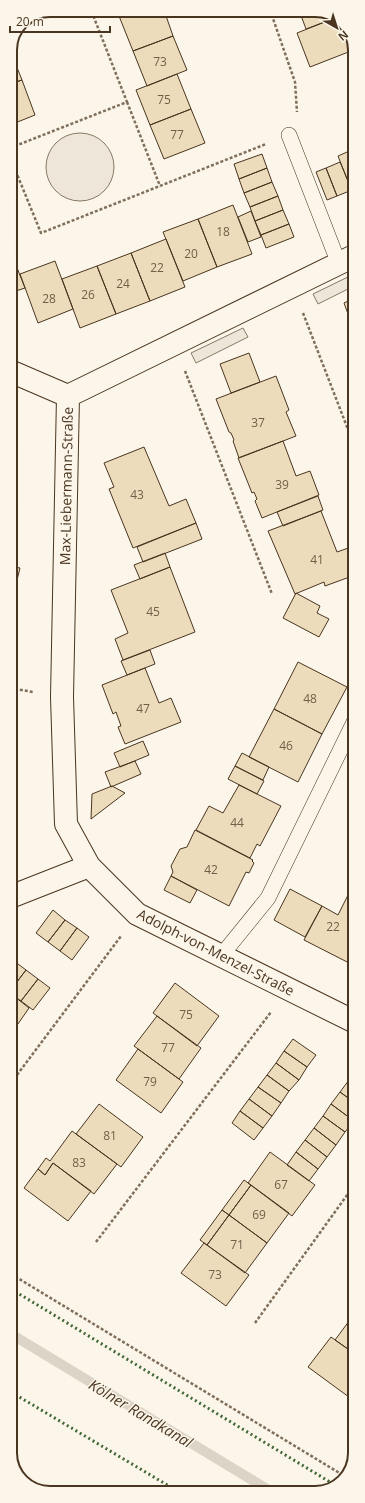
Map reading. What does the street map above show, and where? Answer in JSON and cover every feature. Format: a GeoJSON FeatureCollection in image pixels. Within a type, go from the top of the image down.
{"type":"FeatureCollection","features":[{"type":"Feature","properties":{"kind":"street","name":"Max-Liebermann-Straße"},"geometry":{"type":"LineString","coordinates":[[89,866],[66,824],[62,697],[68,396],[347,260]]}},
{"type":"Feature","properties":{"kind":"street"},"geometry":{"type":"LineString","coordinates":[[17,374],[68,396]]}},
{"type":"Feature","properties":{"kind":"street"},"geometry":{"type":"LineString","coordinates":[[17,894],[89,866]]}},
{"type":"Feature","properties":{"kind":"street","name":"Adolph-von-Menzel-Straße"},"geometry":{"type":"LineString","coordinates":[[89,866],[137,914],[348,1018]]}},
{"type":"Feature","properties":{"kind":"lane"},"geometry":{"type":"LineString","coordinates":[[289,135],[347,260]]}},
{"type":"Feature","properties":{"kind":"lane"},"geometry":{"type":"LineString","coordinates":[[221,956],[268,898],[348,734]]}},
{"type":"Feature","properties":{"kind":"path"},"geometry":{"type":"LineString","coordinates":[[94,17],[160,186]]}},
{"type":"Feature","properties":{"kind":"path"},"geometry":{"type":"LineString","coordinates":[[17,174],[41,233],[289,135],[297,112],[295,82],[272,17]]}},
{"type":"Feature","properties":{"kind":"path"},"geometry":{"type":"LineString","coordinates":[[17,145],[127,102]]}},
{"type":"Feature","properties":{"kind":"path"},"geometry":{"type":"LineString","coordinates":[[293,286],[348,429]]}},
{"type":"Feature","properties":{"kind":"path"},"geometry":{"type":"LineString","coordinates":[[174,343],[272,594]]}},
{"type":"Feature","properties":{"kind":"path"},"geometry":{"type":"LineString","coordinates":[[17,1074],[137,914]]}},
{"type":"Feature","properties":{"kind":"path"},"geometry":{"type":"LineString","coordinates":[[96,1242],[289,989]]}},
{"type":"Feature","properties":{"kind":"path"},"geometry":{"type":"LineString","coordinates":[[255,1323],[348,1194]]}},
{"type":"Feature","properties":{"kind":"path"},"geometry":{"type":"LineString","coordinates":[[17,1278],[340,1474]]}},
{"type":"Feature","properties":{"kind":"shaded area"},"geometry":{"type":"Polygon","coordinates":[[[80,133],[93,135],[104,143],[112,154],[114,167],[112,180],[104,191],[93,199],[80,201],[67,199],[56,191],[48,180],[46,167],[48,154],[56,143],[67,135],[80,133]]]}},
{"type":"Feature","properties":{"kind":"shaded area"},"geometry":{"type":"Polygon","coordinates":[[[348,277],[348,289],[318,304],[313,294],[348,277]]]}},
{"type":"Feature","properties":{"kind":"shaded area"},"geometry":{"type":"Polygon","coordinates":[[[243,328],[248,337],[196,363],[191,353],[243,328]]]}},
{"type":"Feature","properties":{"kind":"building"},"geometry":{"type":"Polygon","coordinates":[[[119,17],[166,17],[173,36],[133,51],[119,17]]]}},
{"type":"Feature","properties":{"kind":"building"},"geometry":{"type":"Polygon","coordinates":[[[302,17],[317,17],[329,20],[306,29],[302,17]]]}},
{"type":"Feature","properties":{"kind":"building"},"geometry":{"type":"Polygon","coordinates":[[[329,20],[331,21],[337,25],[344,34],[348,52],[310,67],[297,33],[329,20]]]}},
{"type":"Feature","properties":{"kind":"building"},"geometry":{"type":"Polygon","coordinates":[[[173,36],[187,70],[147,86],[133,51],[173,36]]]}},
{"type":"Feature","properties":{"kind":"building"},"geometry":{"type":"Polygon","coordinates":[[[17,68],[22,80],[17,82],[17,68]]]}},
{"type":"Feature","properties":{"kind":"building"},"geometry":{"type":"Polygon","coordinates":[[[177,74],[191,109],[150,125],[136,90],[177,74]]]}},
{"type":"Feature","properties":{"kind":"building"},"geometry":{"type":"Polygon","coordinates":[[[22,80],[35,115],[17,122],[17,82],[22,80]]]}},
{"type":"Feature","properties":{"kind":"building"},"geometry":{"type":"Polygon","coordinates":[[[191,109],[205,143],[164,159],[150,125],[191,109]]]}},
{"type":"Feature","properties":{"kind":"building"},"geometry":{"type":"Polygon","coordinates":[[[348,152],[348,182],[338,156],[348,152]]]}},
{"type":"Feature","properties":{"kind":"building"},"geometry":{"type":"Polygon","coordinates":[[[262,154],[267,168],[239,179],[234,164],[262,154]]]}},
{"type":"Feature","properties":{"kind":"building"},"geometry":{"type":"Polygon","coordinates":[[[340,162],[348,181],[348,192],[337,196],[326,168],[340,162]]]}},
{"type":"Feature","properties":{"kind":"building"},"geometry":{"type":"Polygon","coordinates":[[[267,168],[272,182],[244,193],[239,179],[267,168]]]}},
{"type":"Feature","properties":{"kind":"building"},"geometry":{"type":"Polygon","coordinates":[[[326,168],[337,196],[327,200],[316,172],[326,168]]]}},
{"type":"Feature","properties":{"kind":"building"},"geometry":{"type":"Polygon","coordinates":[[[272,182],[278,196],[250,207],[244,193],[272,182]]]}},
{"type":"Feature","properties":{"kind":"building"},"geometry":{"type":"Polygon","coordinates":[[[278,196],[283,210],[255,221],[250,207],[278,196]]]}},
{"type":"Feature","properties":{"kind":"building"},"geometry":{"type":"Polygon","coordinates":[[[233,205],[252,254],[217,267],[198,219],[233,205]]]}},
{"type":"Feature","properties":{"kind":"building"},"geometry":{"type":"Polygon","coordinates":[[[283,210],[289,224],[261,235],[255,221],[283,210]]]}},
{"type":"Feature","properties":{"kind":"building"},"geometry":{"type":"Polygon","coordinates":[[[251,211],[261,237],[248,242],[238,217],[251,211]]]}},
{"type":"Feature","properties":{"kind":"building"},"geometry":{"type":"Polygon","coordinates":[[[198,219],[217,267],[183,281],[163,232],[198,219]]]}},
{"type":"Feature","properties":{"kind":"building"},"geometry":{"type":"Polygon","coordinates":[[[289,224],[294,237],[266,248],[261,235],[289,224]]]}},
{"type":"Feature","properties":{"kind":"building"},"geometry":{"type":"Polygon","coordinates":[[[166,239],[185,287],[150,301],[131,253],[166,239]]]}},
{"type":"Feature","properties":{"kind":"building"},"geometry":{"type":"Polygon","coordinates":[[[131,253],[150,301],[116,314],[97,266],[131,253]]]}},
{"type":"Feature","properties":{"kind":"building"},"geometry":{"type":"Polygon","coordinates":[[[55,261],[73,309],[38,323],[20,274],[55,261]]]}},
{"type":"Feature","properties":{"kind":"building"},"geometry":{"type":"Polygon","coordinates":[[[97,266],[116,314],[80,328],[62,279],[97,266]]]}},
{"type":"Feature","properties":{"kind":"building"},"geometry":{"type":"Polygon","coordinates":[[[17,268],[25,288],[17,291],[17,268]]]}},
{"type":"Feature","properties":{"kind":"building"},"geometry":{"type":"Polygon","coordinates":[[[348,301],[348,314],[344,303],[348,301]]]}},
{"type":"Feature","properties":{"kind":"building"},"geometry":{"type":"Polygon","coordinates":[[[249,353],[260,382],[231,393],[220,364],[249,353]]]}},
{"type":"Feature","properties":{"kind":"building"},"geometry":{"type":"Polygon","coordinates":[[[276,376],[289,410],[286,412],[296,436],[239,458],[233,441],[234,440],[229,432],[216,399],[276,376]]]}},
{"type":"Feature","properties":{"kind":"building"},"geometry":{"type":"Polygon","coordinates":[[[283,441],[296,476],[310,471],[319,495],[262,518],[255,501],[257,499],[254,492],[252,493],[238,458],[283,441]]]}},
{"type":"Feature","properties":{"kind":"building"},"geometry":{"type":"Polygon","coordinates":[[[144,447],[169,506],[186,499],[196,523],[133,548],[109,489],[114,487],[104,463],[144,447]]]}},
{"type":"Feature","properties":{"kind":"building"},"geometry":{"type":"Polygon","coordinates":[[[318,496],[323,510],[283,526],[277,512],[318,496]]]}},
{"type":"Feature","properties":{"kind":"building"},"geometry":{"type":"Polygon","coordinates":[[[321,511],[337,552],[348,548],[348,578],[325,586],[324,582],[295,594],[268,531],[321,511]]]}},
{"type":"Feature","properties":{"kind":"building"},"geometry":{"type":"Polygon","coordinates":[[[196,523],[202,539],[143,562],[137,547],[196,523]]]}},
{"type":"Feature","properties":{"kind":"building"},"geometry":{"type":"Polygon","coordinates":[[[165,553],[170,567],[140,579],[134,565],[165,553]]]}},
{"type":"Feature","properties":{"kind":"building"},"geometry":{"type":"Polygon","coordinates":[[[17,567],[20,568],[17,580],[17,567]]]}},
{"type":"Feature","properties":{"kind":"building"},"geometry":{"type":"Polygon","coordinates":[[[170,567],[195,632],[123,660],[115,639],[128,633],[111,590],[170,567]]]}},
{"type":"Feature","properties":{"kind":"building"},"geometry":{"type":"Polygon","coordinates":[[[296,593],[320,606],[317,613],[329,619],[319,637],[283,618],[296,593]]]}},
{"type":"Feature","properties":{"kind":"building"},"geometry":{"type":"Polygon","coordinates":[[[150,650],[155,664],[127,675],[121,661],[150,650]]]}},
{"type":"Feature","properties":{"kind":"building"},"geometry":{"type":"Polygon","coordinates":[[[298,662],[347,687],[322,734],[274,709],[298,662]]]}},
{"type":"Feature","properties":{"kind":"building"},"geometry":{"type":"Polygon","coordinates":[[[145,668],[159,703],[171,698],[181,722],[125,744],[118,727],[121,726],[116,712],[113,714],[102,685],[145,668]]]}},
{"type":"Feature","properties":{"kind":"building"},"geometry":{"type":"Polygon","coordinates":[[[274,709],[322,734],[298,782],[249,757],[274,709]]]}},
{"type":"Feature","properties":{"kind":"building"},"geometry":{"type":"Polygon","coordinates":[[[143,741],[149,755],[120,767],[114,753],[143,741]]]}},
{"type":"Feature","properties":{"kind":"building"},"geometry":{"type":"Polygon","coordinates":[[[242,753],[269,767],[263,780],[235,766],[242,753]]]}},
{"type":"Feature","properties":{"kind":"building"},"geometry":{"type":"Polygon","coordinates":[[[135,761],[141,774],[111,787],[105,772],[135,761]]]}},
{"type":"Feature","properties":{"kind":"building"},"geometry":{"type":"Polygon","coordinates":[[[235,766],[264,781],[257,794],[228,779],[235,766]]]}},
{"type":"Feature","properties":{"kind":"building"},"geometry":{"type":"Polygon","coordinates":[[[239,785],[281,806],[260,846],[257,844],[250,858],[196,830],[209,806],[223,813],[239,785]]]}},
{"type":"Feature","properties":{"kind":"building"},"geometry":{"type":"Polygon","coordinates":[[[112,786],[125,793],[91,819],[92,794],[112,786]]]}},
{"type":"Feature","properties":{"kind":"building"},"geometry":{"type":"Polygon","coordinates":[[[195,830],[253,860],[252,861],[254,863],[249,873],[246,872],[229,906],[171,876],[173,872],[171,866],[180,849],[187,847],[195,830]]]}},
{"type":"Feature","properties":{"kind":"building"},"geometry":{"type":"Polygon","coordinates":[[[171,876],[197,890],[190,903],[164,890],[171,876]]]}},
{"type":"Feature","properties":{"kind":"building"},"geometry":{"type":"Polygon","coordinates":[[[290,889],[322,906],[305,937],[274,920],[290,889]]]}},
{"type":"Feature","properties":{"kind":"building"},"geometry":{"type":"Polygon","coordinates":[[[348,895],[348,962],[304,940],[322,906],[338,915],[348,895]]]}},
{"type":"Feature","properties":{"kind":"building"},"geometry":{"type":"Polygon","coordinates":[[[53,910],[65,920],[48,942],[36,933],[53,910]]]}},
{"type":"Feature","properties":{"kind":"building"},"geometry":{"type":"Polygon","coordinates":[[[65,920],[77,928],[60,951],[48,942],[65,920]]]}},
{"type":"Feature","properties":{"kind":"building"},"geometry":{"type":"Polygon","coordinates":[[[77,928],[89,937],[72,960],[60,951],[77,928]]]}},
{"type":"Feature","properties":{"kind":"building"},"geometry":{"type":"Polygon","coordinates":[[[17,963],[26,970],[17,982],[17,963]]]}},
{"type":"Feature","properties":{"kind":"building"},"geometry":{"type":"Polygon","coordinates":[[[26,970],[38,979],[21,1001],[17,998],[17,982],[26,970]]]}},
{"type":"Feature","properties":{"kind":"building"},"geometry":{"type":"Polygon","coordinates":[[[38,979],[50,988],[33,1010],[21,1001],[38,979]]]}},
{"type":"Feature","properties":{"kind":"building"},"geometry":{"type":"Polygon","coordinates":[[[175,983],[219,1016],[197,1046],[153,1013],[175,983]]]}},
{"type":"Feature","properties":{"kind":"building"},"geometry":{"type":"Polygon","coordinates":[[[17,999],[29,1008],[17,1025],[17,999]]]}},
{"type":"Feature","properties":{"kind":"building"},"geometry":{"type":"Polygon","coordinates":[[[157,1016],[201,1048],[179,1079],[134,1046],[157,1016]]]}},
{"type":"Feature","properties":{"kind":"building"},"geometry":{"type":"Polygon","coordinates":[[[293,1039],[316,1055],[307,1067],[284,1051],[293,1039]]]}},
{"type":"Feature","properties":{"kind":"building"},"geometry":{"type":"Polygon","coordinates":[[[138,1049],[183,1082],[161,1113],[116,1080],[138,1049]]]}},
{"type":"Feature","properties":{"kind":"building"},"geometry":{"type":"Polygon","coordinates":[[[284,1051],[307,1067],[299,1080],[276,1063],[284,1051]]]}},
{"type":"Feature","properties":{"kind":"building"},"geometry":{"type":"Polygon","coordinates":[[[276,1063],[299,1080],[289,1091],[267,1075],[276,1063]]]}},
{"type":"Feature","properties":{"kind":"building"},"geometry":{"type":"Polygon","coordinates":[[[267,1075],[289,1091],[281,1103],[258,1087],[267,1075]]]}},
{"type":"Feature","properties":{"kind":"building"},"geometry":{"type":"Polygon","coordinates":[[[348,1081],[348,1098],[340,1092],[348,1081]]]}},
{"type":"Feature","properties":{"kind":"building"},"geometry":{"type":"Polygon","coordinates":[[[258,1087],[281,1103],[272,1116],[249,1099],[258,1087]]]}},
{"type":"Feature","properties":{"kind":"building"},"geometry":{"type":"Polygon","coordinates":[[[340,1092],[348,1098],[348,1117],[331,1104],[340,1092]]]}},
{"type":"Feature","properties":{"kind":"building"},"geometry":{"type":"Polygon","coordinates":[[[249,1099],[272,1116],[263,1128],[240,1111],[249,1099]]]}},
{"type":"Feature","properties":{"kind":"building"},"geometry":{"type":"Polygon","coordinates":[[[99,1104],[143,1137],[121,1167],[76,1134],[99,1104]]]}},
{"type":"Feature","properties":{"kind":"building"},"geometry":{"type":"Polygon","coordinates":[[[331,1104],[348,1117],[348,1128],[345,1132],[323,1116],[331,1104]]]}},
{"type":"Feature","properties":{"kind":"building"},"geometry":{"type":"Polygon","coordinates":[[[240,1111],[263,1128],[254,1140],[232,1123],[240,1111]]]}},
{"type":"Feature","properties":{"kind":"building"},"geometry":{"type":"Polygon","coordinates":[[[323,1116],[345,1132],[336,1145],[314,1128],[323,1116]]]}},
{"type":"Feature","properties":{"kind":"building"},"geometry":{"type":"Polygon","coordinates":[[[314,1128],[336,1145],[327,1157],[305,1140],[314,1128]]]}},
{"type":"Feature","properties":{"kind":"building"},"geometry":{"type":"Polygon","coordinates":[[[72,1131],[117,1164],[94,1194],[53,1163],[45,1175],[38,1169],[46,1158],[50,1161],[72,1131]]]}},
{"type":"Feature","properties":{"kind":"building"},"geometry":{"type":"Polygon","coordinates":[[[305,1140],[327,1157],[318,1169],[296,1152],[305,1140]]]}},
{"type":"Feature","properties":{"kind":"building"},"geometry":{"type":"Polygon","coordinates":[[[270,1152],[315,1185],[292,1216],[248,1183],[270,1152]]]}},
{"type":"Feature","properties":{"kind":"building"},"geometry":{"type":"Polygon","coordinates":[[[296,1152],[318,1169],[309,1181],[287,1165],[296,1152]]]}},
{"type":"Feature","properties":{"kind":"building"},"geometry":{"type":"Polygon","coordinates":[[[53,1163],[91,1191],[68,1221],[24,1188],[38,1169],[45,1175],[53,1163]]]}},
{"type":"Feature","properties":{"kind":"building"},"geometry":{"type":"Polygon","coordinates":[[[244,1180],[251,1185],[229,1215],[222,1210],[244,1180]]]}},
{"type":"Feature","properties":{"kind":"building"},"geometry":{"type":"Polygon","coordinates":[[[251,1185],[289,1213],[267,1243],[229,1215],[251,1185]]]}},
{"type":"Feature","properties":{"kind":"building"},"geometry":{"type":"Polygon","coordinates":[[[222,1210],[229,1215],[207,1245],[200,1240],[222,1210]]]}},
{"type":"Feature","properties":{"kind":"building"},"geometry":{"type":"Polygon","coordinates":[[[229,1215],[267,1243],[245,1273],[207,1245],[229,1215]]]}},
{"type":"Feature","properties":{"kind":"building"},"geometry":{"type":"Polygon","coordinates":[[[204,1243],[249,1275],[226,1306],[181,1273],[204,1243]]]}},
{"type":"Feature","properties":{"kind":"building"},"geometry":{"type":"Polygon","coordinates":[[[348,1322],[348,1349],[335,1340],[348,1322]]]}},
{"type":"Feature","properties":{"kind":"building"},"geometry":{"type":"Polygon","coordinates":[[[331,1337],[348,1349],[348,1396],[308,1367],[331,1337]]]}},
{"type":"Feature","properties":{"kind":"waterway","name":"Kölner Randkanal"},"geometry":{"type":"LineString","coordinates":[[17,1338],[262,1486]]}},
{"type":"Feature","properties":{"kind":"hedge"},"geometry":{"type":"LineString","coordinates":[[17,1293],[330,1482]]}},
{"type":"Feature","properties":{"kind":"hedge"},"geometry":{"type":"LineString","coordinates":[[17,1396],[169,1486]]}}]}
